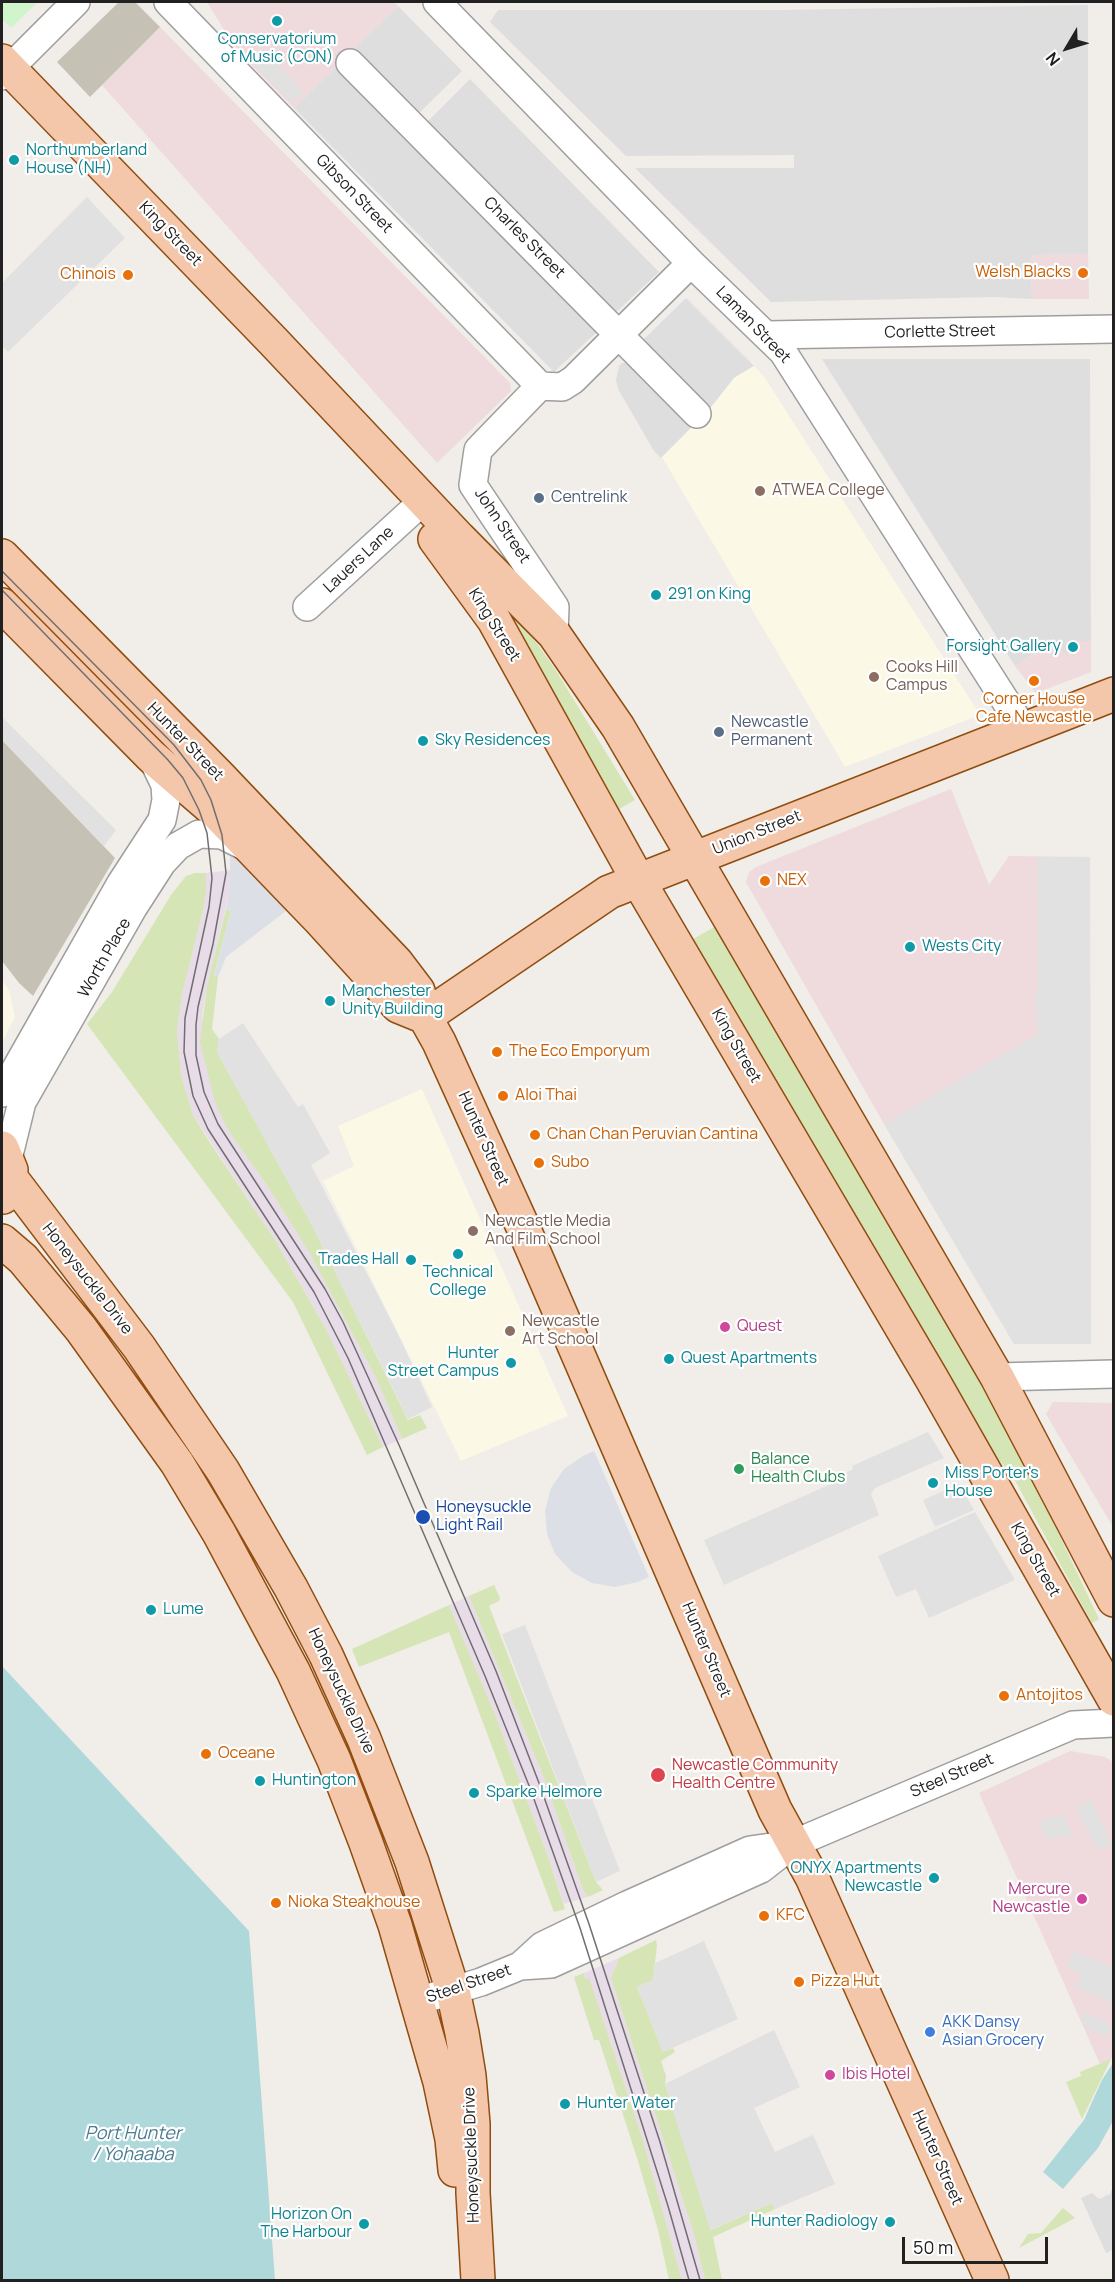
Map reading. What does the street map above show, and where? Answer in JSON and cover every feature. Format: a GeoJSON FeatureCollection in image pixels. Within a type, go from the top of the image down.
{"type":"FeatureCollection","features":[{"type":"Feature","properties":{"kind":"main road","name":"King Street"},"geometry":{"type":"LineString","coordinates":[[4,68],[337,408],[459,538],[554,634],[618,727],[997,1377],[1113,1600]]}},
{"type":"Feature","properties":{"kind":"main road","name":"King Street"},"geometry":{"type":"LineString","coordinates":[[337,408],[411,512],[449,557],[494,620],[638,880],[937,1389],[1113,1699]]}},
{"type":"Feature","properties":{"kind":"main road","name":"Hunter Street"},"geometry":{"type":"LineString","coordinates":[[2,556],[183,739],[396,962],[418,991],[425,1017],[439,1042],[518,1216],[770,1799],[813,1877],[992,2280]]}},
{"type":"Feature","properties":{"kind":"main road","name":"Hunter Street"},"geometry":{"type":"LineString","coordinates":[[2,605],[151,756],[216,812],[318,918],[398,1006],[425,1017]]}},
{"type":"Feature","properties":{"kind":"main road","name":"Union Street"},"geometry":{"type":"LineString","coordinates":[[425,1017],[609,892],[1113,694]]}},
{"type":"Feature","properties":{"kind":"main road","name":"Honeysuckle Drive"},"geometry":{"type":"LineString","coordinates":[[5,1171],[140,1347],[186,1414],[235,1491],[291,1588],[343,1691],[412,1862],[453,1991],[469,2076],[478,2280]]}},
{"type":"Feature","properties":{"kind":"main road","name":"Honeysuckle Drive"},"geometry":{"type":"LineString","coordinates":[[2,1241],[23,1259],[81,1329],[177,1463],[219,1533],[293,1671],[334,1761],[392,1914],[440,2082],[452,2139],[460,2280]]}},
{"type":"Feature","properties":{"kind":"street"},"geometry":{"type":"LineString","coordinates":[[4,68],[76,2]]}},
{"type":"Feature","properties":{"kind":"street","name":"Gibson Street"},"geometry":{"type":"LineString","coordinates":[[168,2],[540,386]]}},
{"type":"Feature","properties":{"kind":"street","name":"Laman Street"},"geometry":{"type":"LineString","coordinates":[[444,4],[691,263],[767,335],[796,372],[1024,730]]}},
{"type":"Feature","properties":{"kind":"street","name":"Charles Street"},"geometry":{"type":"LineString","coordinates":[[350,63],[697,414]]}},
{"type":"Feature","properties":{"kind":"street"},"geometry":{"type":"LineString","coordinates":[[540,386],[562,387],[573,380],[620,336],[691,263]]}},
{"type":"Feature","properties":{"kind":"street","name":"Corlette Street"},"geometry":{"type":"LineString","coordinates":[[767,335],[1113,328]]}},
{"type":"Feature","properties":{"kind":"street","name":"John Street"},"geometry":{"type":"LineString","coordinates":[[540,386],[478,450],[473,485],[555,607],[554,634]]}},
{"type":"Feature","properties":{"kind":"street","name":"Lauers Lane"},"geometry":{"type":"LineString","coordinates":[[307,607],[411,512]]}},
{"type":"Feature","properties":{"kind":"street","name":"Worth Place"},"geometry":{"type":"LineString","coordinates":[[2,1093],[121,883],[162,820],[166,800],[165,785],[151,756]]}},
{"type":"Feature","properties":{"kind":"street","name":"Worth Place"},"geometry":{"type":"LineString","coordinates":[[5,1171],[22,1102],[162,863],[184,841],[199,834],[211,833],[238,842],[257,856]]}},
{"type":"Feature","properties":{"kind":"street"},"geometry":{"type":"LineString","coordinates":[[997,1377],[1113,1374]]}},
{"type":"Feature","properties":{"kind":"street","name":"Steel Street"},"geometry":{"type":"LineString","coordinates":[[418,2001],[481,1982],[520,1966],[551,1964],[761,1869],[793,1844],[1073,1725],[1113,1723]]}},
{"type":"Feature","properties":{"kind":"shaded area"},"geometry":{"type":"Polygon","coordinates":[[[119,2],[135,2],[160,27],[90,97],[57,62],[119,2]]]}},
{"type":"Feature","properties":{"kind":"shaded area"},"geometry":{"type":"Polygon","coordinates":[[[207,2],[393,2],[398,6],[294,108],[236,49],[207,2]]]}},
{"type":"Feature","properties":{"kind":"shaded area"},"geometry":{"type":"Polygon","coordinates":[[[1088,5],[1088,254],[1031,255],[1032,299],[995,297],[771,302],[635,168],[794,168],[794,155],[626,156],[490,22],[498,10],[777,10],[1088,5]]]}},
{"type":"Feature","properties":{"kind":"shaded area"},"geometry":{"type":"Polygon","coordinates":[[[398,6],[462,71],[416,116],[352,51],[398,6]]]}},
{"type":"Feature","properties":{"kind":"shaded area"},"geometry":{"type":"Polygon","coordinates":[[[160,27],[510,383],[511,391],[437,463],[102,85],[160,27]]]}},
{"type":"Feature","properties":{"kind":"shaded area"},"geometry":{"type":"Polygon","coordinates":[[[267,53],[303,92],[292,103],[254,65],[267,53]]]}},
{"type":"Feature","properties":{"kind":"shaded area"},"geometry":{"type":"Polygon","coordinates":[[[341,62],[598,331],[554,372],[294,108],[341,62]]]}},
{"type":"Feature","properties":{"kind":"shaded area"},"geometry":{"type":"Polygon","coordinates":[[[470,79],[659,272],[614,314],[424,125],[470,79]]]}},
{"type":"Feature","properties":{"kind":"shaded area"},"geometry":{"type":"Polygon","coordinates":[[[87,197],[125,238],[8,352],[2,346],[2,283],[87,197]]]}},
{"type":"Feature","properties":{"kind":"shaded area"},"geometry":{"type":"Polygon","coordinates":[[[1088,254],[1089,299],[1032,299],[1031,255],[1088,254]]]}},
{"type":"Feature","properties":{"kind":"shaded area"},"geometry":{"type":"Polygon","coordinates":[[[686,298],[754,366],[734,378],[709,411],[641,342],[686,298]]]}},
{"type":"Feature","properties":{"kind":"shaded area"},"geometry":{"type":"Polygon","coordinates":[[[822,359],[1090,359],[1091,641],[1068,642],[1068,659],[1055,641],[1015,666],[822,359]]]}},
{"type":"Feature","properties":{"kind":"shaded area"},"geometry":{"type":"Polygon","coordinates":[[[622,363],[630,363],[693,426],[661,458],[654,451],[618,389],[616,380],[619,366],[622,363]]]}},
{"type":"Feature","properties":{"kind":"shaded area"},"geometry":{"type":"Polygon","coordinates":[[[754,366],[765,378],[980,715],[845,767],[662,457],[708,411],[734,378],[754,366]]]}},
{"type":"Feature","properties":{"kind":"shaded area"},"geometry":{"type":"Polygon","coordinates":[[[1056,641],[1067,658],[1068,641],[1091,641],[1091,672],[1036,693],[1015,666],[1056,641]]]}},
{"type":"Feature","properties":{"kind":"shaded area"},"geometry":{"type":"Polygon","coordinates":[[[2,717],[116,830],[104,846],[2,740],[2,717]]]}},
{"type":"Feature","properties":{"kind":"shaded area"},"geometry":{"type":"Polygon","coordinates":[[[2,740],[115,858],[33,996],[19,983],[2,961],[2,740]]]}},
{"type":"Feature","properties":{"kind":"shaded area","name":"Wests City"},"geometry":{"type":"Polygon","coordinates":[[[951,789],[989,885],[1009,856],[1090,857],[1091,1344],[1014,1344],[884,1124],[746,882],[749,872],[756,867],[951,789]]]}},
{"type":"Feature","properties":{"kind":"shaded area"},"geometry":{"type":"Polygon","coordinates":[[[230,851],[234,852],[290,908],[226,957],[218,977],[214,976],[231,911],[226,909],[230,889],[230,851]]]}},
{"type":"Feature","properties":{"kind":"shaded area"},"geometry":{"type":"Polygon","coordinates":[[[1037,857],[1090,857],[1091,1344],[1014,1344],[884,1124],[1038,1034],[1035,990],[1038,990],[1037,857]]]}},
{"type":"Feature","properties":{"kind":"shaded area"},"geometry":{"type":"Polygon","coordinates":[[[232,870],[230,890],[202,1016],[228,1130],[309,1252],[375,1376],[402,1439],[383,1447],[326,1329],[301,1285],[275,1240],[193,1115],[181,1075],[177,1030],[182,995],[203,910],[206,873],[232,870]]]}},
{"type":"Feature","properties":{"kind":"shaded area"},"geometry":{"type":"Polygon","coordinates":[[[2,980],[9,990],[15,1017],[2,1042],[2,980]]]}},
{"type":"Feature","properties":{"kind":"shaded area"},"geometry":{"type":"Polygon","coordinates":[[[243,1023],[298,1107],[303,1104],[330,1153],[311,1165],[397,1332],[432,1407],[408,1419],[313,1227],[217,1052],[219,1039],[243,1023]]]}},
{"type":"Feature","properties":{"kind":"shaded area"},"geometry":{"type":"Polygon","coordinates":[[[422,1089],[568,1416],[461,1461],[323,1181],[354,1166],[338,1126],[422,1089]]]}},
{"type":"Feature","properties":{"kind":"shaded area"},"geometry":{"type":"Polygon","coordinates":[[[1053,1402],[1113,1403],[1113,1527],[1046,1414],[1053,1402]]]}},
{"type":"Feature","properties":{"kind":"shaded area"},"geometry":{"type":"Polygon","coordinates":[[[928,1432],[944,1458],[875,1488],[871,1494],[879,1515],[724,1585],[704,1540],[847,1477],[846,1473],[853,1469],[852,1466],[928,1432]]]}},
{"type":"Feature","properties":{"kind":"shaded area"},"geometry":{"type":"Polygon","coordinates":[[[594,1451],[649,1577],[638,1582],[615,1587],[592,1583],[572,1572],[555,1554],[547,1534],[545,1511],[551,1488],[564,1469],[594,1451]]]}},
{"type":"Feature","properties":{"kind":"shaded area"},"geometry":{"type":"Polygon","coordinates":[[[959,1484],[974,1510],[935,1527],[923,1500],[959,1484]]]}},
{"type":"Feature","properties":{"kind":"shaded area"},"geometry":{"type":"Polygon","coordinates":[[[975,1512],[1015,1580],[929,1618],[916,1589],[896,1597],[878,1556],[975,1512]]]}},
{"type":"Feature","properties":{"kind":"shaded area"},"geometry":{"type":"Polygon","coordinates":[[[469,1596],[544,1778],[583,1890],[588,1897],[564,1904],[496,1717],[449,1605],[469,1596]]]}},
{"type":"Feature","properties":{"kind":"shaded area"},"geometry":{"type":"Polygon","coordinates":[[[525,1625],[620,1871],[596,1882],[502,1634],[525,1625]]]}},
{"type":"Feature","properties":{"kind":"shaded area"},"geometry":{"type":"Polygon","coordinates":[[[1070,1751],[1105,1757],[1113,1762],[1114,2055],[1100,2064],[979,1793],[1070,1751]]]}},
{"type":"Feature","properties":{"kind":"shaded area"},"geometry":{"type":"Polygon","coordinates":[[[1091,1800],[1112,1844],[1098,1851],[1076,1806],[1091,1800]]]}},
{"type":"Feature","properties":{"kind":"shaded area"},"geometry":{"type":"Polygon","coordinates":[[[1063,1814],[1073,1836],[1047,1839],[1039,1822],[1063,1814]]]}},
{"type":"Feature","properties":{"kind":"shaded area"},"geometry":{"type":"Polygon","coordinates":[[[704,1941],[738,2019],[663,2052],[637,1987],[653,1980],[655,1963],[704,1941]]]}},
{"type":"Feature","properties":{"kind":"shaded area"},"geometry":{"type":"Polygon","coordinates":[[[1074,1951],[1113,1968],[1113,2004],[1076,1987],[1082,1974],[1067,1967],[1074,1951]]]}},
{"type":"Feature","properties":{"kind":"shaded area"},"geometry":{"type":"Polygon","coordinates":[[[619,1958],[611,1978],[693,2231],[705,2280],[682,2280],[643,2140],[589,1979],[585,1979],[584,1973],[619,1958]]]}},
{"type":"Feature","properties":{"kind":"shaded area"},"geometry":{"type":"Polygon","coordinates":[[[1083,2012],[1112,2025],[1106,2036],[1083,2026],[1083,2012]]]}},
{"type":"Feature","properties":{"kind":"shaded area"},"geometry":{"type":"Polygon","coordinates":[[[774,2030],[800,2087],[754,2108],[775,2152],[813,2135],[835,2184],[775,2209],[772,2203],[710,2230],[665,2084],[774,2030]]]}},
{"type":"Feature","properties":{"kind":"shaded area"},"geometry":{"type":"Polygon","coordinates":[[[1113,2186],[1113,2250],[1106,2253],[1081,2198],[1092,2193],[1099,2199],[1110,2194],[1113,2186]]]}},
{"type":"Feature","properties":{"kind":"green space"},"geometry":{"type":"Polygon","coordinates":[[[2,2],[38,2],[11,28],[2,19],[2,2]]]}},
{"type":"Feature","properties":{"kind":"green space"},"geometry":{"type":"Polygon","coordinates":[[[421,508],[533,638],[555,669],[635,800],[616,811],[421,508]]]}},
{"type":"Feature","properties":{"kind":"green space"},"geometry":{"type":"Polygon","coordinates":[[[206,873],[206,890],[182,995],[177,1030],[181,1075],[193,1115],[275,1240],[326,1329],[383,1447],[367,1455],[293,1302],[87,1024],[112,992],[171,895],[186,876],[206,873]]]}},
{"type":"Feature","properties":{"kind":"green space"},"geometry":{"type":"Polygon","coordinates":[[[226,909],[231,911],[214,975],[218,977],[212,1029],[219,1039],[217,1052],[313,1227],[408,1420],[420,1415],[427,1428],[402,1439],[375,1376],[309,1252],[228,1130],[215,1102],[200,1042],[207,986],[226,909]]]}},
{"type":"Feature","properties":{"kind":"green space"},"geometry":{"type":"Polygon","coordinates":[[[718,925],[1010,1431],[1099,1619],[1092,1623],[1011,1473],[979,1439],[928,1354],[929,1339],[693,939],[718,925]]]}},
{"type":"Feature","properties":{"kind":"green space"},"geometry":{"type":"Polygon","coordinates":[[[494,1585],[500,1598],[499,1601],[489,1606],[596,1882],[603,1890],[588,1897],[583,1890],[544,1778],[469,1596],[494,1585]]]}},
{"type":"Feature","properties":{"kind":"green space"},"geometry":{"type":"Polygon","coordinates":[[[449,1605],[496,1717],[549,1859],[565,1909],[554,1912],[449,1632],[359,1667],[352,1649],[449,1605]]]}},
{"type":"Feature","properties":{"kind":"green space"},"geometry":{"type":"Polygon","coordinates":[[[656,1940],[653,1980],[637,1987],[663,2052],[673,2048],[675,2052],[661,2061],[666,2076],[665,2084],[711,2230],[772,2203],[775,2209],[713,2237],[722,2280],[705,2280],[693,2231],[611,1978],[619,1958],[656,1940]]]}},
{"type":"Feature","properties":{"kind":"green space"},"geometry":{"type":"Polygon","coordinates":[[[584,1973],[585,1979],[589,1978],[643,2140],[682,2280],[669,2280],[658,2230],[638,2161],[599,2040],[594,2040],[574,1977],[584,1973]]]}},
{"type":"Feature","properties":{"kind":"green space"},"geometry":{"type":"Polygon","coordinates":[[[1111,2059],[1082,2119],[1066,2082],[1081,2076],[1080,2072],[1111,2059]]]}},
{"type":"Feature","properties":{"kind":"green space"},"geometry":{"type":"Polygon","coordinates":[[[1063,2208],[1075,2218],[1019,2248],[1028,2234],[1041,2233],[1063,2208]]]}},
{"type":"Feature","properties":{"kind":"water","name":"Port Hunter / Yohaaba"},"geometry":{"type":"Polygon","coordinates":[[[2,1666],[249,1931],[275,2280],[2,2280],[2,1666]]]}},
{"type":"Feature","properties":{"kind":"water"},"geometry":{"type":"Polygon","coordinates":[[[1113,2063],[1113,2121],[1098,2148],[1063,2189],[1043,2172],[1084,2120],[1102,2080],[1113,2063]]]}},
{"type":"Feature","properties":{"kind":"tram line"},"geometry":{"type":"LineString","coordinates":[[2,571],[174,745],[201,780],[211,800],[222,835],[226,873],[196,1025],[196,1055],[204,1092],[218,1124],[325,1289],[343,1322],[399,1445],[496,1671],[589,1924],[660,2142],[700,2280]]}},
{"type":"Feature","properties":{"kind":"tram line"},"geometry":{"type":"LineString","coordinates":[[2,590],[168,760],[183,778],[199,810],[207,833],[212,878],[209,907],[185,1018],[184,1052],[193,1096],[208,1129],[314,1292],[348,1358],[485,1676],[530,1788],[580,1928],[668,2206],[689,2280]]}},
{"type":"Feature","properties":{"kind":"place","name":"Conservatorium of Music (CON)"},"geometry":{"type":"Point","coordinates":[277,21]}},
{"type":"Feature","properties":{"kind":"place","name":"Northumberland House (NH)"},"geometry":{"type":"Point","coordinates":[14,160]}},
{"type":"Feature","properties":{"kind":"place","name":"Welsh Blacks"},"geometry":{"type":"Point","coordinates":[1083,273]}},
{"type":"Feature","properties":{"kind":"place","name":"Chinois"},"geometry":{"type":"Point","coordinates":[128,275]}},
{"type":"Feature","properties":{"kind":"place","name":"ATWEA College"},"geometry":{"type":"Point","coordinates":[760,491]}},
{"type":"Feature","properties":{"kind":"place","name":"Centrelink"},"geometry":{"type":"Point","coordinates":[539,498]}},
{"type":"Feature","properties":{"kind":"place","name":"291 on King"},"geometry":{"type":"Point","coordinates":[656,595]}},
{"type":"Feature","properties":{"kind":"place","name":"Forsight Gallery"},"geometry":{"type":"Point","coordinates":[1073,647]}},
{"type":"Feature","properties":{"kind":"place","name":"Cooks Hill Campus"},"geometry":{"type":"Point","coordinates":[874,677]}},
{"type":"Feature","properties":{"kind":"place","name":"Corner House Cafe Newcastle"},"geometry":{"type":"Point","coordinates":[1034,681]}},
{"type":"Feature","properties":{"kind":"place","name":"Newcastle Permanent"},"geometry":{"type":"Point","coordinates":[719,732]}},
{"type":"Feature","properties":{"kind":"place","name":"Sky Residences"},"geometry":{"type":"Point","coordinates":[423,741]}},
{"type":"Feature","properties":{"kind":"place","name":"NEX"},"geometry":{"type":"Point","coordinates":[765,881]}},
{"type":"Feature","properties":{"kind":"place","name":"Wests City"},"geometry":{"type":"Point","coordinates":[910,947]}},
{"type":"Feature","properties":{"kind":"place","name":"Manchester Unity Building"},"geometry":{"type":"Point","coordinates":[330,1001]}},
{"type":"Feature","properties":{"kind":"place","name":"The Eco Emporyum"},"geometry":{"type":"Point","coordinates":[497,1052]}},
{"type":"Feature","properties":{"kind":"place","name":"Aloi Thai"},"geometry":{"type":"Point","coordinates":[503,1096]}},
{"type":"Feature","properties":{"kind":"place","name":"Chan Chan Peruvian Cantina"},"geometry":{"type":"Point","coordinates":[535,1135]}},
{"type":"Feature","properties":{"kind":"place","name":"Subo"},"geometry":{"type":"Point","coordinates":[539,1163]}},
{"type":"Feature","properties":{"kind":"place","name":"Newcastle Media And Film School"},"geometry":{"type":"Point","coordinates":[473,1231]}},
{"type":"Feature","properties":{"kind":"place","name":"Technical College"},"geometry":{"type":"Point","coordinates":[458,1254]}},
{"type":"Feature","properties":{"kind":"place","name":"Trades Hall"},"geometry":{"type":"Point","coordinates":[411,1260]}},
{"type":"Feature","properties":{"kind":"place","name":"Quest"},"geometry":{"type":"Point","coordinates":[725,1327]}},
{"type":"Feature","properties":{"kind":"place","name":"Newcastle Art School"},"geometry":{"type":"Point","coordinates":[510,1331]}},
{"type":"Feature","properties":{"kind":"place","name":"Quest Apartments"},"geometry":{"type":"Point","coordinates":[669,1359]}},
{"type":"Feature","properties":{"kind":"place","name":"Hunter Street Campus"},"geometry":{"type":"Point","coordinates":[511,1363]}},
{"type":"Feature","properties":{"kind":"place","name":"Balance Health Clubs"},"geometry":{"type":"Point","coordinates":[739,1469]}},
{"type":"Feature","properties":{"kind":"place","name":"Miss Porter's House"},"geometry":{"type":"Point","coordinates":[933,1483]}},
{"type":"Feature","properties":{"kind":"place","name":"Honeysuckle Light Rail"},"geometry":{"type":"Point","coordinates":[423,1517]}},
{"type":"Feature","properties":{"kind":"place","name":"Lume"},"geometry":{"type":"Point","coordinates":[151,1610]}},
{"type":"Feature","properties":{"kind":"place","name":"Antojitos"},"geometry":{"type":"Point","coordinates":[1004,1696]}},
{"type":"Feature","properties":{"kind":"place","name":"Oceane"},"geometry":{"type":"Point","coordinates":[206,1754]}},
{"type":"Feature","properties":{"kind":"place","name":"Newcastle Community Health Centre"},"geometry":{"type":"Point","coordinates":[658,1775]}},
{"type":"Feature","properties":{"kind":"place","name":"Huntington"},"geometry":{"type":"Point","coordinates":[260,1781]}},
{"type":"Feature","properties":{"kind":"place","name":"Sparke Helmore"},"geometry":{"type":"Point","coordinates":[474,1793]}},
{"type":"Feature","properties":{"kind":"place","name":"ONYX Apartments Newcastle"},"geometry":{"type":"Point","coordinates":[934,1878]}},
{"type":"Feature","properties":{"kind":"place","name":"Mercure Newcastle"},"geometry":{"type":"Point","coordinates":[1082,1899]}},
{"type":"Feature","properties":{"kind":"place","name":"Nioka Steakhouse"},"geometry":{"type":"Point","coordinates":[276,1903]}},
{"type":"Feature","properties":{"kind":"place","name":"KFC"},"geometry":{"type":"Point","coordinates":[764,1916]}},
{"type":"Feature","properties":{"kind":"place","name":"Pizza Hut"},"geometry":{"type":"Point","coordinates":[799,1982]}},
{"type":"Feature","properties":{"kind":"place","name":"AKK Dansy Asian Grocery"},"geometry":{"type":"Point","coordinates":[930,2032]}},
{"type":"Feature","properties":{"kind":"place","name":"Ibis Hotel"},"geometry":{"type":"Point","coordinates":[830,2075]}},
{"type":"Feature","properties":{"kind":"place","name":"Hunter Water"},"geometry":{"type":"Point","coordinates":[565,2104]}},
{"type":"Feature","properties":{"kind":"place","name":"Hunter Radiology"},"geometry":{"type":"Point","coordinates":[890,2222]}},
{"type":"Feature","properties":{"kind":"place","name":"Horizon On The Harbour"},"geometry":{"type":"Point","coordinates":[364,2224]}}]}
